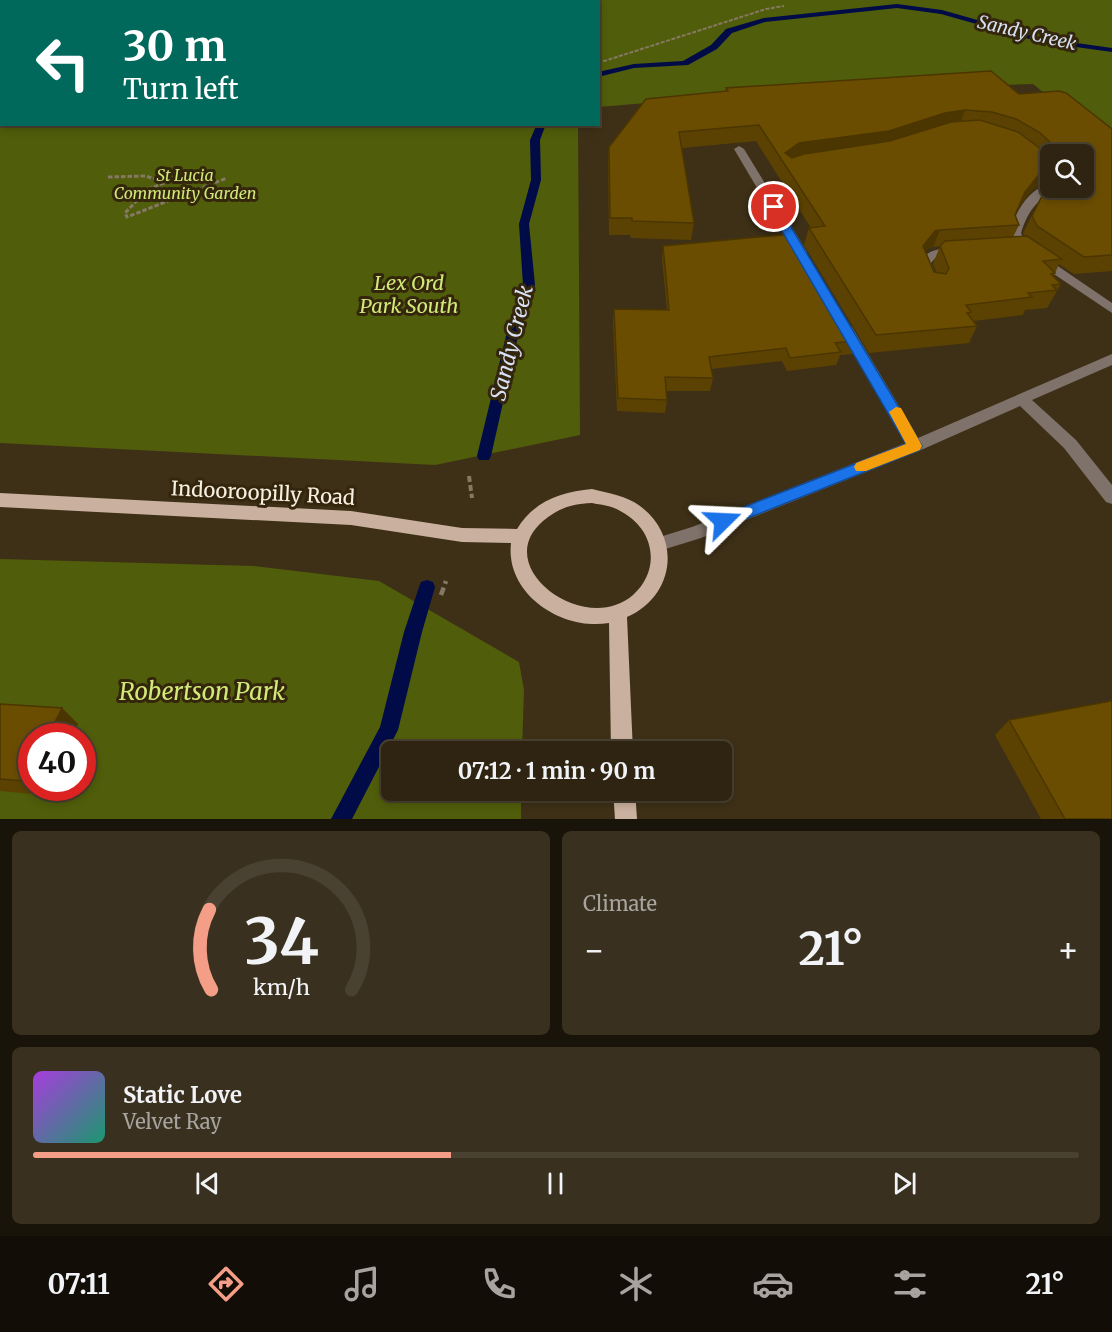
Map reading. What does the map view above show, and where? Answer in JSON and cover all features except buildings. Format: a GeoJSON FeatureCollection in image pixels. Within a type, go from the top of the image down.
{"type":"FeatureCollection","features":[{"type":"Feature","properties":{"kind":"main road"},"geometry":{"type":"LineString","coordinates":[[592,496],[614,501],[634,510],[650,525],[659,544],[661,560],[658,577],[636,603],[618,613],[588,616],[572,614],[550,605],[534,591],[523,574],[519,555],[522,536],[533,519],[549,506],[570,498],[592,496]]}},
{"type":"Feature","properties":{"kind":"main road","name":"Indooroopilly Road"},"geometry":{"type":"LineString","coordinates":[[0,500],[351,518],[462,535],[522,536]]}},
{"type":"Feature","properties":{"kind":"main road"},"geometry":{"type":"LineString","coordinates":[[618,613],[622,741]]}},
{"type":"Feature","properties":{"kind":"main road"},"geometry":{"type":"LineString","coordinates":[[625,801],[626,819]]}},
{"type":"Feature","properties":{"kind":"street"},"geometry":{"type":"LineString","coordinates":[[739,149],[805,260]]}},
{"type":"Feature","properties":{"kind":"street"},"geometry":{"type":"LineString","coordinates":[[1040,194],[1029,202],[1020,217],[1015,233],[1017,247],[1112,309]]}},
{"type":"Feature","properties":{"kind":"street"},"geometry":{"type":"LineString","coordinates":[[934,286],[924,262],[934,253],[967,250]]}},
{"type":"Feature","properties":{"kind":"street"},"geometry":{"type":"LineString","coordinates":[[841,320],[915,446]]}},
{"type":"Feature","properties":{"kind":"street"},"geometry":{"type":"LineString","coordinates":[[659,544],[695,533],[915,446],[1112,359]]}},
{"type":"Feature","properties":{"kind":"street"},"geometry":{"type":"LineString","coordinates":[[1022,399],[1070,444],[1112,497]]}},
{"type":"Feature","properties":{"kind":"path"},"geometry":{"type":"LineString","coordinates":[[600,62],[756,12],[784,6]]}},
{"type":"Feature","properties":{"kind":"path"},"geometry":{"type":"LineString","coordinates":[[201,170],[148,189],[125,213],[127,217],[227,178]]}},
{"type":"Feature","properties":{"kind":"path"},"geometry":{"type":"LineString","coordinates":[[108,177],[145,176],[168,182]]}},
{"type":"Feature","properties":{"kind":"path"},"geometry":{"type":"LineString","coordinates":[[469,476],[472,498]]}},
{"type":"Feature","properties":{"kind":"path"},"geometry":{"type":"LineString","coordinates":[[441,595],[446,581]]}},
{"type":"Feature","properties":{"kind":"green space","name":"Lex Ord Park South"},"geometry":{"type":"Polygon","coordinates":[[[600,0],[1112,0],[1112,148],[1033,84],[800,90],[600,107],[600,0]]]}},
{"type":"Feature","properties":{"kind":"green space","name":"Lex Ord Park South"},"geometry":{"type":"Polygon","coordinates":[[[0,126],[578,126],[580,435],[435,465],[0,443],[0,126]]]}},
{"type":"Feature","properties":{"kind":"green space","name":"Robertson Park"},"geometry":{"type":"Polygon","coordinates":[[[0,559],[253,566],[379,581],[519,662],[524,690],[522,741],[381,741],[381,801],[521,801],[521,819],[0,819],[0,559]]]}},
{"type":"Feature","properties":{"kind":"waterway","name":"Sandy Creek"},"geometry":{"type":"LineString","coordinates":[[600,74],[634,66],[685,63],[714,47],[729,31],[764,20],[897,6],[942,12],[1040,40],[1112,50]]}},
{"type":"Feature","properties":{"kind":"waterway","name":"Sandy Creek"},"geometry":{"type":"LineString","coordinates":[[484,456],[512,336],[529,285],[524,224],[536,180],[535,140],[541,126]]}},
{"type":"Feature","properties":{"kind":"waterway","name":"Sandy Creek"},"geometry":{"type":"LineString","coordinates":[[341,819],[389,730],[413,632],[427,587]]}},
{"type":"Feature","properties":{"kind":"slow traffic"},"geometry":{"type":"LineString","coordinates":[[861,467],[915,446],[896,412]]}},
{"type":"Feature","properties":{"kind":"route"},"geometry":{"type":"LineString","coordinates":[[723,521],[915,446],[890,400],[774,207]]}},
{"type":"Feature","properties":{"kind":"park label","name":"St Lucia Community Garden"},"geometry":{"type":"Point","coordinates":[185,184]}}]}
